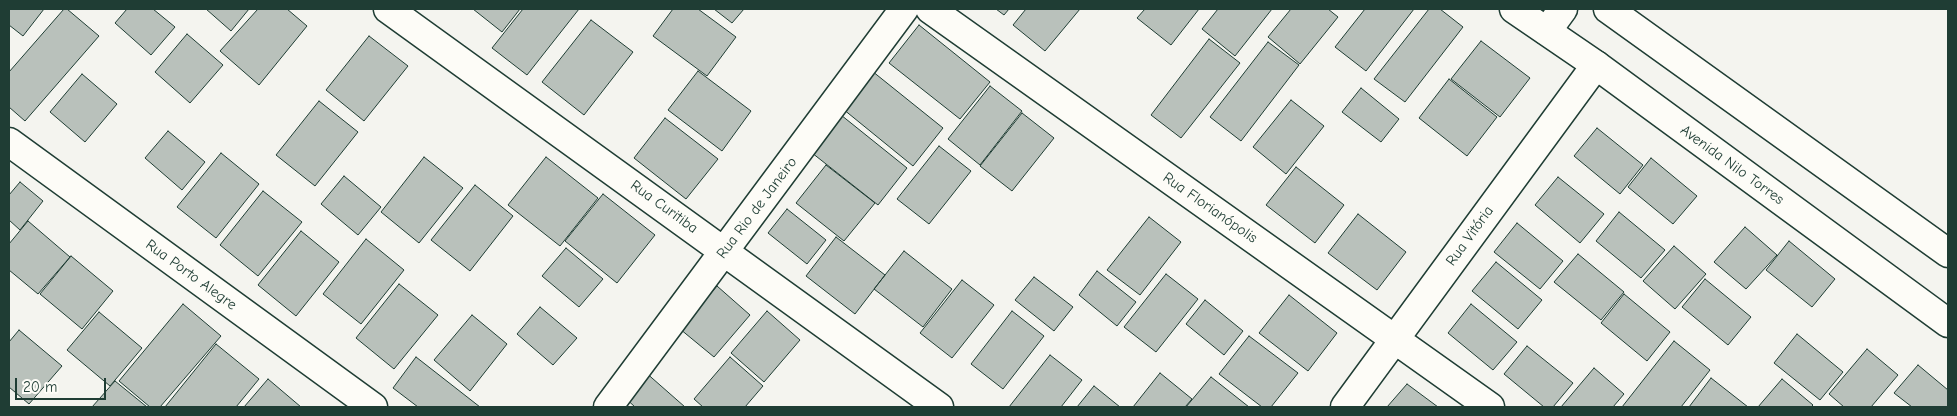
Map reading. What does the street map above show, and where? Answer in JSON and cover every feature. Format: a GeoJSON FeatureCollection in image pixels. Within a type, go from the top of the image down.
{"type":"FeatureCollection","features":[{"type":"Feature","properties":{"kind":"street","name":"Rua Curitiba"},"geometry":{"type":"LineString","coordinates":[[388,9],[939,407]]}},
{"type":"Feature","properties":{"kind":"street","name":"Rua Rio de Janeiro"},"geometry":{"type":"LineString","coordinates":[[608,407],[904,9]]}},
{"type":"Feature","properties":{"kind":"street","name":"Rua Florianópolis"},"geometry":{"type":"LineString","coordinates":[[930,9],[1490,407]]}},
{"type":"Feature","properties":{"kind":"street","name":"Avenida Nilo Torres"},"geometry":{"type":"LineString","coordinates":[[1514,9],[1596,65],[1948,323]]}},
{"type":"Feature","properties":{"kind":"street"},"geometry":{"type":"LineString","coordinates":[[1547,32],[1563,9]]}},
{"type":"Feature","properties":{"kind":"street"},"geometry":{"type":"LineString","coordinates":[[1608,9],[1948,253]]}},
{"type":"Feature","properties":{"kind":"street","name":"Rua Vitória"},"geometry":{"type":"LineString","coordinates":[[1345,407],[1596,65]]}},
{"type":"Feature","properties":{"kind":"street","name":"Rua Porto Alegre"},"geometry":{"type":"LineString","coordinates":[[9,142],[373,407]]}},
{"type":"Feature","properties":{"kind":"building"},"geometry":{"type":"Polygon","coordinates":[[[9,9],[44,9],[23,36],[9,25],[9,9]]]}},
{"type":"Feature","properties":{"kind":"building"},"geometry":{"type":"Polygon","coordinates":[[[64,9],[67,9],[99,36],[25,121],[9,107],[9,72],[64,9]]]}},
{"type":"Feature","properties":{"kind":"building"},"geometry":{"type":"Polygon","coordinates":[[[127,9],[153,9],[175,27],[151,55],[115,23],[127,9]]]}},
{"type":"Feature","properties":{"kind":"building"},"geometry":{"type":"Polygon","coordinates":[[[206,9],[249,9],[231,31],[206,9]]]}},
{"type":"Feature","properties":{"kind":"building"},"geometry":{"type":"Polygon","coordinates":[[[258,9],[287,9],[307,26],[259,85],[220,51],[258,9]]]}},
{"type":"Feature","properties":{"kind":"building"},"geometry":{"type":"Polygon","coordinates":[[[473,9],[520,9],[502,32],[473,9]]]}},
{"type":"Feature","properties":{"kind":"building"},"geometry":{"type":"Polygon","coordinates":[[[523,9],[579,9],[527,75],[492,48],[523,9]]]}},
{"type":"Feature","properties":{"kind":"building"},"geometry":{"type":"Polygon","coordinates":[[[673,9],[698,9],[736,37],[707,76],[653,36],[673,9]]]}},
{"type":"Feature","properties":{"kind":"building"},"geometry":{"type":"Polygon","coordinates":[[[714,9],[744,9],[732,23],[714,9]]]}},
{"type":"Feature","properties":{"kind":"building"},"geometry":{"type":"Polygon","coordinates":[[[996,9],[1009,9],[1004,15],[996,9]]]}},
{"type":"Feature","properties":{"kind":"building"},"geometry":{"type":"Polygon","coordinates":[[[1026,9],[1080,9],[1045,51],[1013,25],[1026,9]]]}},
{"type":"Feature","properties":{"kind":"building"},"geometry":{"type":"Polygon","coordinates":[[[1145,9],[1199,9],[1171,45],[1137,18],[1145,9]]]}},
{"type":"Feature","properties":{"kind":"building"},"geometry":{"type":"Polygon","coordinates":[[[1218,9],[1272,9],[1235,56],[1202,29],[1218,9]]]}},
{"type":"Feature","properties":{"kind":"building"},"geometry":{"type":"Polygon","coordinates":[[[1291,9],[1328,9],[1338,17],[1300,64],[1268,37],[1291,9]]]}},
{"type":"Feature","properties":{"kind":"building"},"geometry":{"type":"Polygon","coordinates":[[[1365,9],[1414,9],[1366,71],[1335,47],[1365,9]]]}},
{"type":"Feature","properties":{"kind":"building"},"geometry":{"type":"Polygon","coordinates":[[[1429,9],[1440,9],[1463,27],[1405,102],[1374,79],[1429,9]]]}},
{"type":"Feature","properties":{"kind":"building"},"geometry":{"type":"Polygon","coordinates":[[[591,20],[633,52],[584,115],[542,82],[591,20]]]}},
{"type":"Feature","properties":{"kind":"building"},"geometry":{"type":"Polygon","coordinates":[[[919,25],[990,82],[960,119],[889,63],[919,25]]]}},
{"type":"Feature","properties":{"kind":"building"},"geometry":{"type":"Polygon","coordinates":[[[187,34],[223,65],[190,103],[155,72],[187,34]]]}},
{"type":"Feature","properties":{"kind":"building"},"geometry":{"type":"Polygon","coordinates":[[[369,36],[408,66],[364,121],[326,90],[369,36]]]}},
{"type":"Feature","properties":{"kind":"building"},"geometry":{"type":"Polygon","coordinates":[[[1209,39],[1240,63],[1181,138],[1151,115],[1209,39]]]}},
{"type":"Feature","properties":{"kind":"building"},"geometry":{"type":"Polygon","coordinates":[[[1481,41],[1530,78],[1500,117],[1451,79],[1481,41]]]}},
{"type":"Feature","properties":{"kind":"building"},"geometry":{"type":"Polygon","coordinates":[[[1268,42],[1299,65],[1241,141],[1210,117],[1268,42]]]}},
{"type":"Feature","properties":{"kind":"building"},"geometry":{"type":"Polygon","coordinates":[[[698,71],[751,111],[722,151],[668,110],[698,71]]]}},
{"type":"Feature","properties":{"kind":"building"},"geometry":{"type":"Polygon","coordinates":[[[872,71],[943,128],[913,166],[843,109],[872,71]]]}},
{"type":"Feature","properties":{"kind":"building"},"geometry":{"type":"Polygon","coordinates":[[[82,74],[117,104],[85,142],[50,112],[82,74]]]}},
{"type":"Feature","properties":{"kind":"building"},"geometry":{"type":"Polygon","coordinates":[[[1449,79],[1497,117],[1467,156],[1419,118],[1449,79]]]}},
{"type":"Feature","properties":{"kind":"building"},"geometry":{"type":"Polygon","coordinates":[[[990,86],[1022,111],[980,165],[948,139],[990,86]]]}},
{"type":"Feature","properties":{"kind":"building"},"geometry":{"type":"Polygon","coordinates":[[[1361,88],[1399,119],[1381,142],[1342,112],[1361,88]]]}},
{"type":"Feature","properties":{"kind":"building"},"geometry":{"type":"Polygon","coordinates":[[[1291,100],[1324,126],[1286,174],[1253,147],[1291,100]]]}},
{"type":"Feature","properties":{"kind":"building"},"geometry":{"type":"Polygon","coordinates":[[[319,101],[358,132],[315,186],[276,155],[319,101]]]}},
{"type":"Feature","properties":{"kind":"building"},"geometry":{"type":"Polygon","coordinates":[[[836,111],[907,168],[878,205],[807,149],[836,111]]]}},
{"type":"Feature","properties":{"kind":"building"},"geometry":{"type":"Polygon","coordinates":[[[1022,113],[1054,138],[1012,191],[980,166],[1022,113]]]}},
{"type":"Feature","properties":{"kind":"building"},"geometry":{"type":"Polygon","coordinates":[[[665,118],[718,159],[686,199],[634,158],[665,118]]]}},
{"type":"Feature","properties":{"kind":"building"},"geometry":{"type":"Polygon","coordinates":[[[1597,128],[1643,165],[1620,194],[1574,156],[1597,128]]]}},
{"type":"Feature","properties":{"kind":"building"},"geometry":{"type":"Polygon","coordinates":[[[168,131],[205,162],[182,190],[145,158],[168,131]]]}},
{"type":"Feature","properties":{"kind":"building"},"geometry":{"type":"Polygon","coordinates":[[[939,146],[971,171],[929,224],[897,199],[939,146]]]}},
{"type":"Feature","properties":{"kind":"building"},"geometry":{"type":"Polygon","coordinates":[[[221,153],[259,184],[216,238],[177,207],[221,153]]]}},
{"type":"Feature","properties":{"kind":"building"},"geometry":{"type":"Polygon","coordinates":[[[424,157],[463,188],[419,243],[381,212],[424,157]]]}},
{"type":"Feature","properties":{"kind":"building"},"geometry":{"type":"Polygon","coordinates":[[[546,157],[598,198],[560,246],[508,205],[546,157]]]}},
{"type":"Feature","properties":{"kind":"building"},"geometry":{"type":"Polygon","coordinates":[[[1651,158],[1697,196],[1673,224],[1628,187],[1651,158]]]}},
{"type":"Feature","properties":{"kind":"building"},"geometry":{"type":"Polygon","coordinates":[[[826,165],[875,203],[844,241],[796,203],[826,165]]]}},
{"type":"Feature","properties":{"kind":"building"},"geometry":{"type":"Polygon","coordinates":[[[1296,167],[1344,205],[1315,243],[1266,205],[1296,167]]]}},
{"type":"Feature","properties":{"kind":"building"},"geometry":{"type":"Polygon","coordinates":[[[344,176],[381,207],[358,235],[321,204],[344,176]]]}},
{"type":"Feature","properties":{"kind":"building"},"geometry":{"type":"Polygon","coordinates":[[[1558,177],[1604,214],[1580,243],[1535,205],[1558,177]]]}},
{"type":"Feature","properties":{"kind":"building"},"geometry":{"type":"Polygon","coordinates":[[[20,182],[43,201],[20,230],[9,220],[9,195],[20,182]]]}},
{"type":"Feature","properties":{"kind":"building"},"geometry":{"type":"Polygon","coordinates":[[[475,185],[513,216],[470,271],[431,240],[475,185]]]}},
{"type":"Feature","properties":{"kind":"building"},"geometry":{"type":"Polygon","coordinates":[[[263,191],[302,222],[258,276],[220,245],[263,191]]]}},
{"type":"Feature","properties":{"kind":"building"},"geometry":{"type":"Polygon","coordinates":[[[603,194],[655,235],[617,283],[565,241],[603,194]]]}},
{"type":"Feature","properties":{"kind":"building"},"geometry":{"type":"Polygon","coordinates":[[[787,209],[826,240],[807,264],[768,233],[787,209]]]}},
{"type":"Feature","properties":{"kind":"building"},"geometry":{"type":"Polygon","coordinates":[[[1619,212],[1665,250],[1641,278],[1596,241],[1619,212]]]}},
{"type":"Feature","properties":{"kind":"building"},"geometry":{"type":"Polygon","coordinates":[[[1358,214],[1406,252],[1377,290],[1328,253],[1358,214]]]}},
{"type":"Feature","properties":{"kind":"building"},"geometry":{"type":"Polygon","coordinates":[[[1149,217],[1181,242],[1140,295],[1107,270],[1149,217]]]}},
{"type":"Feature","properties":{"kind":"building"},"geometry":{"type":"Polygon","coordinates":[[[28,221],[70,257],[38,294],[9,270],[9,244],[28,221]]]}},
{"type":"Feature","properties":{"kind":"building"},"geometry":{"type":"Polygon","coordinates":[[[1517,223],[1563,261],[1540,289],[1494,252],[1517,223]]]}},
{"type":"Feature","properties":{"kind":"building"},"geometry":{"type":"Polygon","coordinates":[[[1745,227],[1777,255],[1746,289],[1714,262],[1745,227]]]}},
{"type":"Feature","properties":{"kind":"building"},"geometry":{"type":"Polygon","coordinates":[[[301,231],[339,262],[296,316],[258,285],[301,231]]]}},
{"type":"Feature","properties":{"kind":"building"},"geometry":{"type":"Polygon","coordinates":[[[836,237],[885,275],[855,314],[806,276],[836,237]]]}},
{"type":"Feature","properties":{"kind":"building"},"geometry":{"type":"Polygon","coordinates":[[[366,239],[404,270],[361,324],[323,294],[366,239]]]}},
{"type":"Feature","properties":{"kind":"building"},"geometry":{"type":"Polygon","coordinates":[[[1789,241],[1835,279],[1812,307],[1766,270],[1789,241]]]}},
{"type":"Feature","properties":{"kind":"building"},"geometry":{"type":"Polygon","coordinates":[[[1674,246],[1706,274],[1675,309],[1643,281],[1674,246]]]}},
{"type":"Feature","properties":{"kind":"building"},"geometry":{"type":"Polygon","coordinates":[[[566,248],[603,279],[579,307],[542,276],[566,248]]]}},
{"type":"Feature","properties":{"kind":"building"},"geometry":{"type":"Polygon","coordinates":[[[904,251],[952,289],[923,327],[874,289],[904,251]]]}},
{"type":"Feature","properties":{"kind":"building"},"geometry":{"type":"Polygon","coordinates":[[[1578,254],[1624,292],[1601,320],[1554,282],[1578,254]]]}},
{"type":"Feature","properties":{"kind":"building"},"geometry":{"type":"Polygon","coordinates":[[[71,256],[113,291],[82,329],[40,294],[71,256]]]}},
{"type":"Feature","properties":{"kind":"building"},"geometry":{"type":"Polygon","coordinates":[[[1496,262],[1542,300],[1518,329],[1472,291],[1496,262]]]}},
{"type":"Feature","properties":{"kind":"building"},"geometry":{"type":"Polygon","coordinates":[[[1097,271],[1136,302],[1117,326],[1079,295],[1097,271]]]}},
{"type":"Feature","properties":{"kind":"building"},"geometry":{"type":"Polygon","coordinates":[[[1166,274],[1198,299],[1156,352],[1124,327],[1166,274]]]}},
{"type":"Feature","properties":{"kind":"building"},"geometry":{"type":"Polygon","coordinates":[[[1034,277],[1073,307],[1054,331],[1015,300],[1034,277]]]}},
{"type":"Feature","properties":{"kind":"building"},"geometry":{"type":"Polygon","coordinates":[[[1705,279],[1751,317],[1728,345],[1682,307],[1705,279]]]}},
{"type":"Feature","properties":{"kind":"building"},"geometry":{"type":"Polygon","coordinates":[[[962,280],[994,305],[952,358],[920,333],[962,280]]]}},
{"type":"Feature","properties":{"kind":"building"},"geometry":{"type":"Polygon","coordinates":[[[399,284],[438,315],[394,369],[356,338],[399,284]]]}},
{"type":"Feature","properties":{"kind":"building"},"geometry":{"type":"Polygon","coordinates":[[[717,286],[750,315],[714,357],[680,329],[717,286]]]}},
{"type":"Feature","properties":{"kind":"building"},"geometry":{"type":"Polygon","coordinates":[[[1624,294],[1670,332],[1647,361],[1601,323],[1624,294]]]}},
{"type":"Feature","properties":{"kind":"building"},"geometry":{"type":"Polygon","coordinates":[[[1289,295],[1337,333],[1308,371],[1259,333],[1289,295]]]}},
{"type":"Feature","properties":{"kind":"building"},"geometry":{"type":"Polygon","coordinates":[[[1205,300],[1243,331],[1224,355],[1186,324],[1205,300]]]}},
{"type":"Feature","properties":{"kind":"building"},"geometry":{"type":"Polygon","coordinates":[[[183,304],[221,336],[160,407],[150,407],[119,381],[183,304]]]}},
{"type":"Feature","properties":{"kind":"building"},"geometry":{"type":"Polygon","coordinates":[[[1471,304],[1517,342],[1493,370],[1448,333],[1471,304]]]}},
{"type":"Feature","properties":{"kind":"building"},"geometry":{"type":"Polygon","coordinates":[[[540,307],[577,338],[553,365],[517,334],[540,307]]]}},
{"type":"Feature","properties":{"kind":"building"},"geometry":{"type":"Polygon","coordinates":[[[767,311],[800,340],[764,382],[731,353],[767,311]]]}},
{"type":"Feature","properties":{"kind":"building"},"geometry":{"type":"Polygon","coordinates":[[[1012,311],[1044,336],[1003,389],[971,364],[1012,311]]]}},
{"type":"Feature","properties":{"kind":"building"},"geometry":{"type":"Polygon","coordinates":[[[99,312],[142,348],[110,386],[67,350],[99,312]]]}},
{"type":"Feature","properties":{"kind":"building"},"geometry":{"type":"Polygon","coordinates":[[[472,315],[507,344],[470,391],[434,360],[472,315]]]}},
{"type":"Feature","properties":{"kind":"building"},"geometry":{"type":"Polygon","coordinates":[[[19,330],[62,366],[29,404],[9,387],[9,342],[19,330]]]}},
{"type":"Feature","properties":{"kind":"building"},"geometry":{"type":"Polygon","coordinates":[[[1797,334],[1843,372],[1820,400],[1774,363],[1797,334]]]}},
{"type":"Feature","properties":{"kind":"building"},"geometry":{"type":"Polygon","coordinates":[[[1249,336],[1298,373],[1271,407],[1262,407],[1219,374],[1249,336]]]}},
{"type":"Feature","properties":{"kind":"building"},"geometry":{"type":"Polygon","coordinates":[[[1674,341],[1710,370],[1681,407],[1622,407],[1674,341]]]}},
{"type":"Feature","properties":{"kind":"building"},"geometry":{"type":"Polygon","coordinates":[[[216,344],[259,379],[236,407],[165,407],[216,344]]]}},
{"type":"Feature","properties":{"kind":"building"},"geometry":{"type":"Polygon","coordinates":[[[1527,346],[1573,383],[1553,407],[1544,407],[1504,374],[1527,346]]]}},
{"type":"Feature","properties":{"kind":"building"},"geometry":{"type":"Polygon","coordinates":[[[1867,349],[1898,375],[1871,407],[1844,407],[1829,394],[1867,349]]]}},
{"type":"Feature","properties":{"kind":"building"},"geometry":{"type":"Polygon","coordinates":[[[1050,355],[1082,380],[1061,407],[1009,407],[1050,355]]]}},
{"type":"Feature","properties":{"kind":"building"},"geometry":{"type":"Polygon","coordinates":[[[416,357],[480,407],[418,407],[393,388],[416,357]]]}},
{"type":"Feature","properties":{"kind":"building"},"geometry":{"type":"Polygon","coordinates":[[[730,357],[763,386],[745,407],[703,407],[694,399],[730,357]]]}},
{"type":"Feature","properties":{"kind":"building"},"geometry":{"type":"Polygon","coordinates":[[[1918,365],[1948,390],[1948,407],[1912,407],[1894,393],[1918,365]]]}},
{"type":"Feature","properties":{"kind":"building"},"geometry":{"type":"Polygon","coordinates":[[[1594,368],[1624,394],[1613,407],[1561,407],[1594,368]]]}},
{"type":"Feature","properties":{"kind":"building"},"geometry":{"type":"Polygon","coordinates":[[[644,371],[685,407],[635,407],[622,395],[644,371]]]}},
{"type":"Feature","properties":{"kind":"building"},"geometry":{"type":"Polygon","coordinates":[[[1160,373],[1192,399],[1185,407],[1133,407],[1160,373]]]}},
{"type":"Feature","properties":{"kind":"building"},"geometry":{"type":"Polygon","coordinates":[[[1211,377],[1249,407],[1186,407],[1211,377]]]}},
{"type":"Feature","properties":{"kind":"building"},"geometry":{"type":"Polygon","coordinates":[[[1711,378],[1748,407],[1689,407],[1711,378]]]}},
{"type":"Feature","properties":{"kind":"building"},"geometry":{"type":"Polygon","coordinates":[[[268,379],[301,407],[244,407],[268,379]]]}},
{"type":"Feature","properties":{"kind":"building"},"geometry":{"type":"Polygon","coordinates":[[[1782,379],[1813,405],[1811,407],[1758,407],[1782,379]]]}},
{"type":"Feature","properties":{"kind":"building"},"geometry":{"type":"Polygon","coordinates":[[[115,381],[147,407],[92,407],[115,381]]]}},
{"type":"Feature","properties":{"kind":"building"},"geometry":{"type":"Polygon","coordinates":[[[1407,384],[1438,407],[1387,407],[1407,384]]]}},
{"type":"Feature","properties":{"kind":"building"},"geometry":{"type":"Polygon","coordinates":[[[1094,386],[1120,407],[1077,407],[1094,386]]]}}]}
